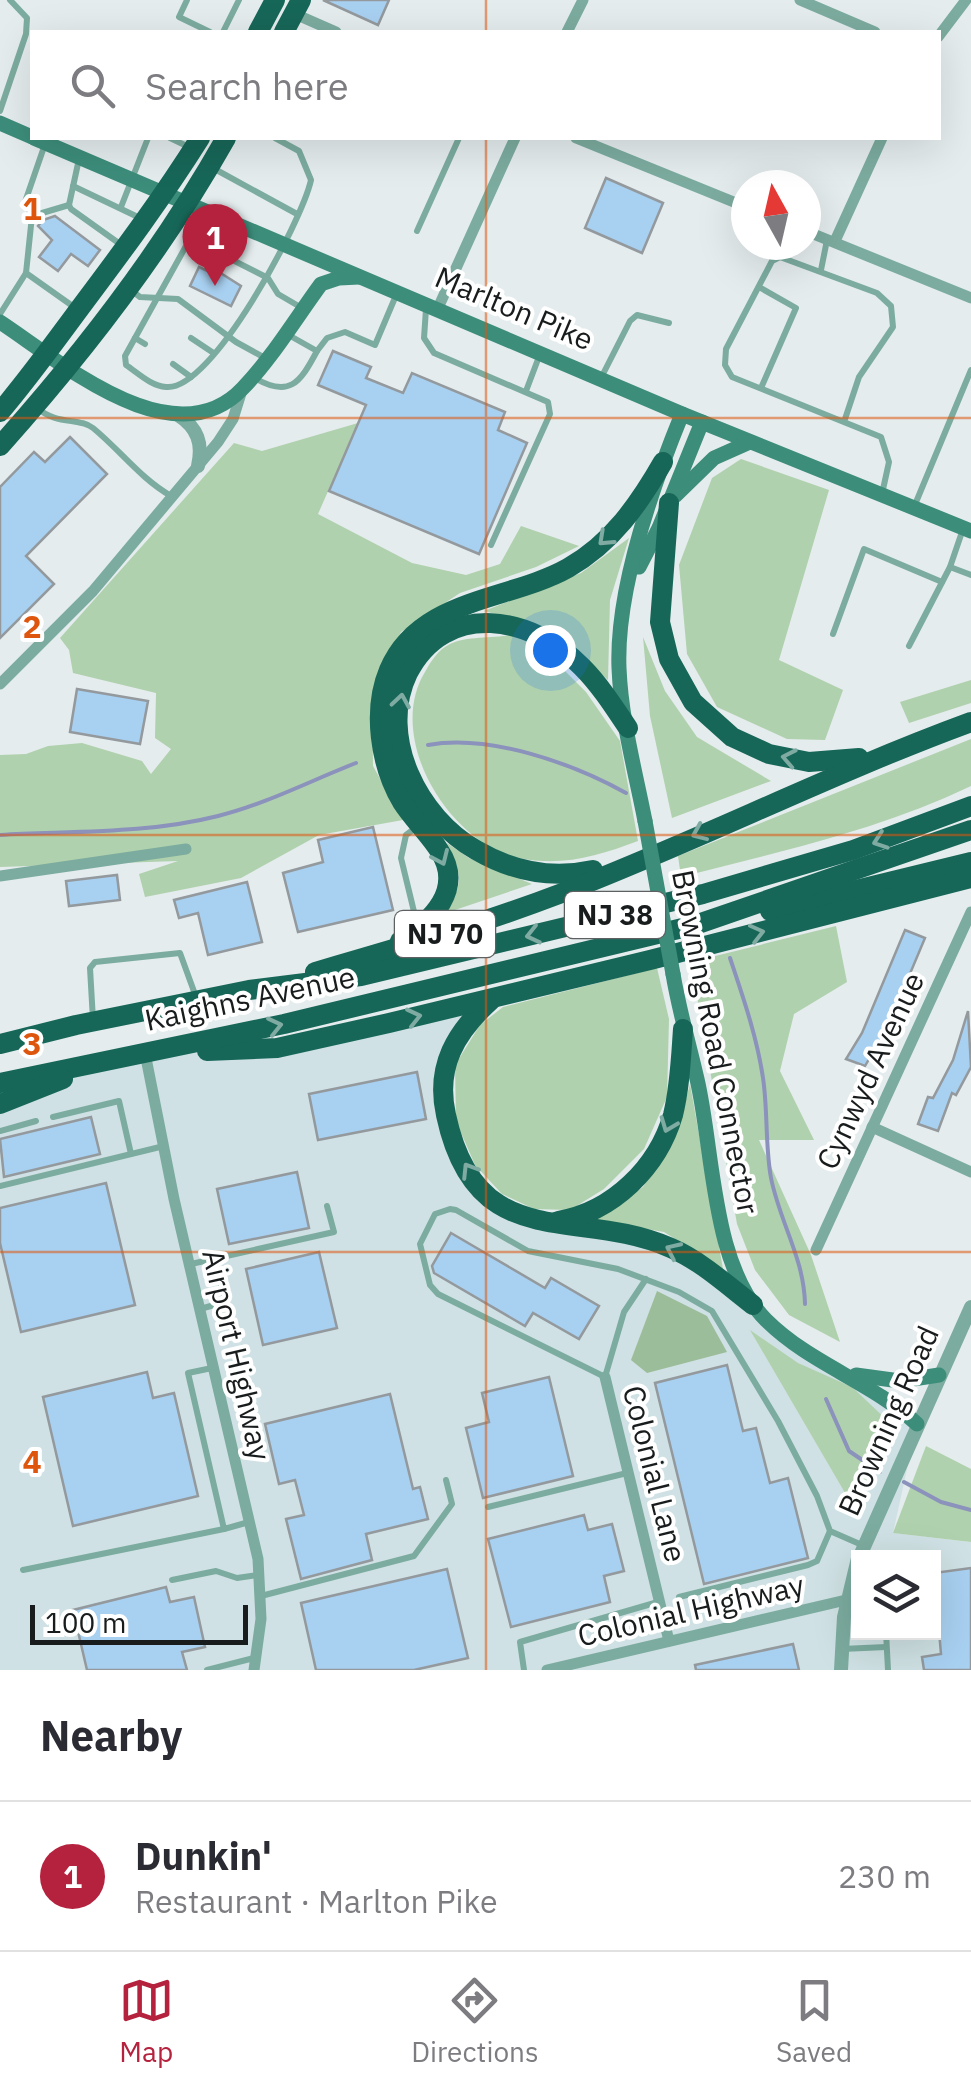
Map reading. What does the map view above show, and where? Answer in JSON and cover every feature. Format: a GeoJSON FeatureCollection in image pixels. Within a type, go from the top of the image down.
{"type":"FeatureCollection","features":[{"type":"Feature","properties":{"kind":"highway"},"geometry":{"type":"LineString","coordinates":[[259,30],[272,1]]}},
{"type":"Feature","properties":{"kind":"highway"},"geometry":{"type":"LineString","coordinates":[[0,446],[128,288],[190,202],[225,140]]}},
{"type":"Feature","properties":{"kind":"highway"},"geometry":{"type":"LineString","coordinates":[[0,412],[146,221],[196,143]]}},
{"type":"Feature","properties":{"kind":"highway"},"geometry":{"type":"LineString","coordinates":[[379,954],[418,929],[441,906],[448,878],[445,859],[393,782],[382,735],[382,692],[396,658],[411,637],[432,620],[540,581],[584,557],[614,532],[636,506],[663,462]]}},
{"type":"Feature","properties":{"kind":"highway"},"geometry":{"type":"LineString","coordinates":[[669,502],[660,596],[662,635],[674,671],[702,712],[743,744],[780,758],[824,762],[886,754]]}},
{"type":"Feature","properties":{"kind":"highway"},"geometry":{"type":"LineString","coordinates":[[628,728],[592,678],[558,647],[533,632],[493,622],[455,629],[434,642],[409,671],[399,708],[402,751],[411,778],[434,815],[466,844],[506,865],[552,874],[578,873],[634,861]]}},
{"type":"Feature","properties":{"kind":"highway","name":"NJ 70"},"geometry":{"type":"LineString","coordinates":[[249,990],[379,954],[540,901],[886,754],[971,722]]}},
{"type":"Feature","properties":{"kind":"highway","name":"Kaighns Avenue"},"geometry":{"type":"LineString","coordinates":[[0,1044],[249,990],[361,976],[703,894],[853,850],[971,806]]}},
{"type":"Feature","properties":{"kind":"highway","name":"Kaighns Avenue"},"geometry":{"type":"LineString","coordinates":[[0,1083],[284,1024],[695,926],[971,830]]}},
{"type":"Feature","properties":{"kind":"highway"},"geometry":{"type":"LineString","coordinates":[[695,926],[808,903],[971,862]]}},
{"type":"Feature","properties":{"kind":"highway"},"geometry":{"type":"LineString","coordinates":[[145,1053],[278,1048],[492,999],[971,878]]}},
{"type":"Feature","properties":{"kind":"highway"},"geometry":{"type":"LineString","coordinates":[[492,999],[460,1031],[450,1048],[443,1086],[448,1124],[462,1162],[487,1195],[513,1212],[546,1223],[628,1234],[672,1248],[753,1305]]}},
{"type":"Feature","properties":{"kind":"highway"},"geometry":{"type":"LineString","coordinates":[[0,1032],[84,1023]]}},
{"type":"Feature","properties":{"kind":"highway"},"geometry":{"type":"LineString","coordinates":[[546,1223],[578,1217],[601,1206],[646,1167],[672,1117],[683,1029]]}},
{"type":"Feature","properties":{"kind":"highway"},"geometry":{"type":"LineString","coordinates":[[0,1104],[101,1063]]}},
{"type":"Feature","properties":{"kind":"main road","name":"Marlton Pike"},"geometry":{"type":"LineString","coordinates":[[0,123],[30,136]]}},
{"type":"Feature","properties":{"kind":"main road","name":"Marlton Pike"},"geometry":{"type":"LineString","coordinates":[[39,140],[682,414],[967,530]]}},
{"type":"Feature","properties":{"kind":"main road"},"geometry":{"type":"LineString","coordinates":[[313,254],[321,284]]}},
{"type":"Feature","properties":{"kind":"main road"},"geometry":{"type":"LineString","coordinates":[[0,322],[67,367],[145,410],[178,416],[224,404],[247,383],[321,284],[352,276],[363,278]]}},
{"type":"Feature","properties":{"kind":"main road","name":"Browning Road Connector"},"geometry":{"type":"LineString","coordinates":[[682,414],[663,462],[630,584],[619,654],[628,728],[725,1235],[753,1305],[792,1342],[890,1402],[917,1424]]}},
{"type":"Feature","properties":{"kind":"main road","name":"Browning Road Connector"},"geometry":{"type":"LineString","coordinates":[[630,584],[660,528],[702,422]]}},
{"type":"Feature","properties":{"kind":"main road"},"geometry":{"type":"LineString","coordinates":[[669,502],[714,458],[750,442]]}},
{"type":"Feature","properties":{"kind":"main road"},"geometry":{"type":"LineString","coordinates":[[842,1371],[888,1380],[939,1375]]}},
{"type":"Feature","properties":{"kind":"street"},"geometry":{"type":"LineString","coordinates":[[568,30],[583,0]]}},
{"type":"Feature","properties":{"kind":"street"},"geometry":{"type":"LineString","coordinates":[[800,0],[870,30]]}},
{"type":"Feature","properties":{"kind":"street"},"geometry":{"type":"LineString","coordinates":[[941,33],[966,0]]}},
{"type":"Feature","properties":{"kind":"street"},"geometry":{"type":"LineString","coordinates":[[294,16],[331,30]]}},
{"type":"Feature","properties":{"kind":"street"},"geometry":{"type":"LineString","coordinates":[[432,306],[514,140]]}},
{"type":"Feature","properties":{"kind":"street"},"geometry":{"type":"LineString","coordinates":[[581,140],[731,201]]}},
{"type":"Feature","properties":{"kind":"street"},"geometry":{"type":"LineString","coordinates":[[832,241],[881,140]]}},
{"type":"Feature","properties":{"kind":"street"},"geometry":{"type":"LineString","coordinates":[[821,237],[971,298]]}},
{"type":"Feature","properties":{"kind":"street"},"geometry":{"type":"LineString","coordinates":[[0,684],[93,591],[198,466],[233,419],[247,383]]}},
{"type":"Feature","properties":{"kind":"street"},"geometry":{"type":"LineString","coordinates":[[178,416],[190,423],[197,435],[201,447],[198,466]]}},
{"type":"Feature","properties":{"kind":"street"},"geometry":{"type":"LineString","coordinates":[[0,876],[186,850]]}},
{"type":"Feature","properties":{"kind":"street","name":"Cynwyd Avenue"},"geometry":{"type":"LineString","coordinates":[[816,1250],[971,912]]}},
{"type":"Feature","properties":{"kind":"street","name":"Airport Highway"},"geometry":{"type":"LineString","coordinates":[[145,1053],[260,1575],[262,1619],[255,1664]]}},
{"type":"Feature","properties":{"kind":"street"},"geometry":{"type":"LineString","coordinates":[[872,1127],[971,1172]]}},
{"type":"Feature","properties":{"kind":"street","name":"Browning Road"},"geometry":{"type":"LineString","coordinates":[[864,1550],[971,1307]]}},
{"type":"Feature","properties":{"kind":"street","name":"Colonial Lane"},"geometry":{"type":"LineString","coordinates":[[605,1376],[669,1641]]}},
{"type":"Feature","properties":{"kind":"street","name":"Browning Road"},"geometry":{"type":"LineString","coordinates":[[841,1670],[846,1600],[851,1586]]}},
{"type":"Feature","properties":{"kind":"street","name":"Colonial Highway"},"geometry":{"type":"LineString","coordinates":[[547,1670],[582,1666],[669,1641],[846,1600]]}},
{"type":"Feature","properties":{"kind":"lane"},"geometry":{"type":"LineString","coordinates":[[0,111],[26,34],[27,18],[10,0]]}},
{"type":"Feature","properties":{"kind":"lane"},"geometry":{"type":"LineString","coordinates":[[187,0],[179,17],[206,30]]}},
{"type":"Feature","properties":{"kind":"lane"},"geometry":{"type":"LineString","coordinates":[[225,30],[239,0]]}},
{"type":"Feature","properties":{"kind":"lane"},"geometry":{"type":"LineString","coordinates":[[0,314],[26,274],[32,216],[24,202],[37,140]]}},
{"type":"Feature","properties":{"kind":"lane"},"geometry":{"type":"LineString","coordinates":[[121,207],[147,140]]}},
{"type":"Feature","properties":{"kind":"lane"},"geometry":{"type":"LineString","coordinates":[[278,140],[300,151],[309,169],[309,190],[268,278],[246,315],[185,384],[167,388],[149,382],[126,365],[125,356],[186,246],[199,242],[268,278],[278,294],[303,308]]}},
{"type":"Feature","properties":{"kind":"lane"},"geometry":{"type":"LineString","coordinates":[[416,231],[458,140]]}},
{"type":"Feature","properties":{"kind":"lane"},"geometry":{"type":"LineString","coordinates":[[69,205],[80,158]]}},
{"type":"Feature","properties":{"kind":"lane"},"geometry":{"type":"LineString","coordinates":[[210,166],[297,214]]}},
{"type":"Feature","properties":{"kind":"lane"},"geometry":{"type":"LineString","coordinates":[[73,186],[146,221]]}},
{"type":"Feature","properties":{"kind":"lane"},"geometry":{"type":"LineString","coordinates":[[32,216],[69,205]]}},
{"type":"Feature","properties":{"kind":"lane"},"geometry":{"type":"LineString","coordinates":[[69,205],[126,248]]}},
{"type":"Feature","properties":{"kind":"lane"},"geometry":{"type":"LineString","coordinates":[[821,270],[832,241]]}},
{"type":"Feature","properties":{"kind":"lane"},"geometry":{"type":"LineString","coordinates":[[844,422],[859,377],[893,327],[891,306],[877,293],[780,257],[772,261],[726,349],[726,365],[732,377],[881,437],[889,462],[882,495]]}},
{"type":"Feature","properties":{"kind":"lane"},"geometry":{"type":"LineString","coordinates":[[26,274],[79,310]]}},
{"type":"Feature","properties":{"kind":"lane"},"geometry":{"type":"LineString","coordinates":[[759,286],[796,308],[760,388]]}},
{"type":"Feature","properties":{"kind":"lane"},"geometry":{"type":"LineString","coordinates":[[128,288],[140,296],[178,299],[266,358]]}},
{"type":"Feature","properties":{"kind":"lane"},"geometry":{"type":"LineString","coordinates":[[247,383],[289,388],[303,377],[327,338],[345,332],[374,346],[398,291]]}},
{"type":"Feature","properties":{"kind":"lane"},"geometry":{"type":"LineString","coordinates":[[432,306],[422,328],[428,348],[548,402],[550,414],[491,545]]}},
{"type":"Feature","properties":{"kind":"lane"},"geometry":{"type":"LineString","coordinates":[[152,310],[164,318]]}},
{"type":"Feature","properties":{"kind":"lane"},"geometry":{"type":"LineString","coordinates":[[600,379],[630,321],[637,315],[668,323]]}},
{"type":"Feature","properties":{"kind":"lane"},"geometry":{"type":"LineString","coordinates":[[285,333],[317,350]]}},
{"type":"Feature","properties":{"kind":"lane"},"geometry":{"type":"LineString","coordinates":[[136,338],[145,344]]}},
{"type":"Feature","properties":{"kind":"lane"},"geometry":{"type":"LineString","coordinates":[[191,338],[212,352]]}},
{"type":"Feature","properties":{"kind":"lane"},"geometry":{"type":"LineString","coordinates":[[526,390],[541,353]]}},
{"type":"Feature","properties":{"kind":"lane"},"geometry":{"type":"LineString","coordinates":[[172,364],[191,377]]}},
{"type":"Feature","properties":{"kind":"lane"},"geometry":{"type":"LineString","coordinates":[[913,508],[971,370]]}},
{"type":"Feature","properties":{"kind":"lane"},"geometry":{"type":"LineString","coordinates":[[35,406],[48,417],[89,424],[150,484],[172,497]]}},
{"type":"Feature","properties":{"kind":"lane"},"geometry":{"type":"LineString","coordinates":[[909,646],[967,530]]}},
{"type":"Feature","properties":{"kind":"lane"},"geometry":{"type":"LineString","coordinates":[[833,634],[864,549],[942,582]]}},
{"type":"Feature","properties":{"kind":"lane"},"geometry":{"type":"LineString","coordinates":[[950,566],[971,575]]}},
{"type":"Feature","properties":{"kind":"lane"},"geometry":{"type":"LineString","coordinates":[[418,929],[401,858],[406,834],[419,825]]}},
{"type":"Feature","properties":{"kind":"lane"},"geometry":{"type":"LineString","coordinates":[[84,1023],[90,968],[95,962],[180,954],[197,1001]]}},
{"type":"Feature","properties":{"kind":"lane"},"geometry":{"type":"LineString","coordinates":[[54,1117],[119,1100],[131,1154]]}},
{"type":"Feature","properties":{"kind":"lane"},"geometry":{"type":"LineString","coordinates":[[0,1130],[36,1122]]}},
{"type":"Feature","properties":{"kind":"lane"},"geometry":{"type":"LineString","coordinates":[[0,1186],[164,1146]]}},
{"type":"Feature","properties":{"kind":"lane"},"geometry":{"type":"LineString","coordinates":[[190,1265],[334,1232],[327,1206]]}},
{"type":"Feature","properties":{"kind":"lane"},"geometry":{"type":"LineString","coordinates":[[646,1280],[624,1312],[605,1376],[438,1294],[430,1285],[420,1244],[435,1214],[450,1209],[528,1251],[618,1269],[679,1292],[712,1312],[778,1421],[817,1496],[830,1531],[855,1550]]}},
{"type":"Feature","properties":{"kind":"lane"},"geometry":{"type":"LineString","coordinates":[[200,1309],[225,1302],[215,1259]]}},
{"type":"Feature","properties":{"kind":"lane"},"geometry":{"type":"LineString","coordinates":[[214,1368],[188,1373],[224,1528]]}},
{"type":"Feature","properties":{"kind":"lane"},"geometry":{"type":"LineString","coordinates":[[488,1507],[628,1473]]}},
{"type":"Feature","properties":{"kind":"lane"},"geometry":{"type":"LineString","coordinates":[[261,1596],[414,1556],[452,1504],[446,1480]]}},
{"type":"Feature","properties":{"kind":"lane"},"geometry":{"type":"LineString","coordinates":[[23,1570],[249,1522]]}},
{"type":"Feature","properties":{"kind":"lane"},"geometry":{"type":"LineString","coordinates":[[678,1597],[808,1566],[817,1561],[830,1531]]}},
{"type":"Feature","properties":{"kind":"lane"},"geometry":{"type":"LineString","coordinates":[[172,1580],[216,1571],[236,1578],[260,1575]]}},
{"type":"Feature","properties":{"kind":"lane"},"geometry":{"type":"LineString","coordinates":[[524,1670],[520,1642],[659,1601]]}},
{"type":"Feature","properties":{"kind":"lane"},"geometry":{"type":"LineString","coordinates":[[886,1640],[888,1670]]}},
{"type":"Feature","properties":{"kind":"lane"},"geometry":{"type":"LineString","coordinates":[[841,1649],[886,1646]]}},
{"type":"Feature","properties":{"kind":"lane"},"geometry":{"type":"LineString","coordinates":[[207,1670],[255,1664]]}},
{"type":"Feature","properties":{"kind":"shaded area"},"geometry":{"type":"Polygon","coordinates":[[[492,999],[467,1023],[445,1111],[495,1202],[658,1242],[753,1305],[917,1424],[893,1533],[971,1542],[971,1670],[0,1670],[0,1104],[101,1063],[145,1053],[277,1048],[492,999]]]}},
{"type":"Feature","properties":{"kind":"green space"},"geometry":{"type":"Polygon","coordinates":[[[358,423],[318,514],[412,563],[466,575],[500,564],[521,526],[579,546],[536,567],[460,593],[401,632],[372,693],[373,766],[403,820],[319,835],[241,878],[145,897],[139,874],[178,861],[0,867],[0,755],[82,743],[142,761],[151,774],[171,749],[155,738],[156,693],[73,673],[69,650],[60,638],[234,443],[262,451],[358,423]]]}},
{"type":"Feature","properties":{"kind":"green space"},"geometry":{"type":"Polygon","coordinates":[[[741,459],[829,490],[779,660],[843,690],[825,740],[787,739],[717,707],[687,654],[679,565],[712,478],[741,459]]]}},
{"type":"Feature","properties":{"kind":"green space"},"geometry":{"type":"Polygon","coordinates":[[[629,538],[610,600],[608,680],[552,629],[484,611],[581,573],[629,538]]]}},
{"type":"Feature","properties":{"kind":"green space"},"geometry":{"type":"Polygon","coordinates":[[[511,635],[539,645],[586,692],[620,741],[638,841],[580,858],[519,858],[493,848],[469,832],[430,784],[418,755],[413,726],[415,698],[425,672],[438,653],[456,641],[511,635]]]}},
{"type":"Feature","properties":{"kind":"green space"},"geometry":{"type":"Polygon","coordinates":[[[643,637],[665,691],[697,737],[771,781],[672,818],[650,716],[643,637]]]}},
{"type":"Feature","properties":{"kind":"green space"},"geometry":{"type":"Polygon","coordinates":[[[971,680],[971,703],[909,723],[900,702],[971,680]]]}},
{"type":"Feature","properties":{"kind":"green space"},"geometry":{"type":"Polygon","coordinates":[[[971,739],[971,786],[865,828],[681,877],[678,856],[971,739]]]}},
{"type":"Feature","properties":{"kind":"green space"},"geometry":{"type":"Polygon","coordinates":[[[447,843],[469,858],[532,884],[443,914],[459,880],[447,843]]]}},
{"type":"Feature","properties":{"kind":"green space"},"geometry":{"type":"Polygon","coordinates":[[[836,926],[847,982],[794,1014],[780,1071],[814,1140],[759,1140],[811,1255],[840,1342],[789,1315],[755,1270],[737,1224],[691,962],[836,926]]]}},
{"type":"Feature","properties":{"kind":"green space"},"geometry":{"type":"Polygon","coordinates":[[[657,968],[669,1019],[667,1097],[644,1149],[604,1189],[570,1210],[534,1209],[502,1194],[475,1165],[456,1121],[455,1065],[480,1025],[503,1007],[657,968]]]}},
{"type":"Feature","properties":{"kind":"green space"},"geometry":{"type":"Polygon","coordinates":[[[690,1084],[723,1269],[664,1232],[594,1220],[643,1187],[677,1132],[690,1084]]]}},
{"type":"Feature","properties":{"kind":"green space"},"geometry":{"type":"Polygon","coordinates":[[[657,1291],[707,1316],[727,1352],[647,1373],[631,1360],[657,1291]]]}},
{"type":"Feature","properties":{"kind":"green space"},"geometry":{"type":"Polygon","coordinates":[[[750,1330],[798,1363],[852,1387],[889,1422],[888,1445],[855,1510],[750,1330]]]}},
{"type":"Feature","properties":{"kind":"green space"},"geometry":{"type":"Polygon","coordinates":[[[926,1446],[971,1469],[971,1542],[893,1533],[926,1446]]]}},
{"type":"Feature","properties":{"kind":"building"},"geometry":{"type":"Polygon","coordinates":[[[323,0],[389,0],[378,25],[323,0]]]}},
{"type":"Feature","properties":{"kind":"building"},"geometry":{"type":"Polygon","coordinates":[[[606,178],[663,203],[642,253],[585,228],[606,178]]]}},
{"type":"Feature","properties":{"kind":"building"},"geometry":{"type":"Polygon","coordinates":[[[55,216],[100,250],[88,266],[71,254],[58,271],[39,257],[52,240],[38,226],[55,216]]]}},
{"type":"Feature","properties":{"kind":"building"},"geometry":{"type":"Polygon","coordinates":[[[199,267],[218,276],[219,272],[241,286],[231,306],[190,286],[199,267]]]}},
{"type":"Feature","properties":{"kind":"building"},"geometry":{"type":"Polygon","coordinates":[[[333,351],[371,367],[366,378],[403,393],[412,373],[505,412],[498,430],[527,443],[479,554],[329,491],[366,405],[318,385],[333,351]]]}},
{"type":"Feature","properties":{"kind":"building"},"geometry":{"type":"Polygon","coordinates":[[[70,437],[107,474],[26,556],[54,584],[0,638],[0,487],[34,452],[45,462],[70,437]]]}},
{"type":"Feature","properties":{"kind":"building"},"geometry":{"type":"Polygon","coordinates":[[[77,689],[148,701],[140,744],[70,732],[77,689]]]}},
{"type":"Feature","properties":{"kind":"building"},"geometry":{"type":"Polygon","coordinates":[[[373,827],[393,910],[298,932],[283,873],[323,862],[318,840],[373,827]]]}},
{"type":"Feature","properties":{"kind":"building"},"geometry":{"type":"Polygon","coordinates":[[[117,875],[120,900],[69,906],[66,881],[117,875]]]}},
{"type":"Feature","properties":{"kind":"building"},"geometry":{"type":"Polygon","coordinates":[[[247,882],[262,942],[208,955],[198,913],[179,918],[174,900],[247,882]]]}},
{"type":"Feature","properties":{"kind":"building"},"geometry":{"type":"Polygon","coordinates":[[[905,930],[925,938],[888,1026],[865,1066],[846,1059],[862,1033],[905,930]]]}},
{"type":"Feature","properties":{"kind":"building"},"geometry":{"type":"Polygon","coordinates":[[[968,1011],[971,1067],[956,1095],[952,1093],[938,1131],[918,1124],[928,1097],[933,1098],[953,1060],[968,1011]]]}},
{"type":"Feature","properties":{"kind":"building"},"geometry":{"type":"Polygon","coordinates":[[[417,1072],[426,1119],[318,1140],[309,1094],[417,1072]]]}},
{"type":"Feature","properties":{"kind":"building"},"geometry":{"type":"Polygon","coordinates":[[[91,1117],[100,1154],[4,1177],[0,1139],[91,1117]]]}},
{"type":"Feature","properties":{"kind":"building"},"geometry":{"type":"Polygon","coordinates":[[[297,1172],[309,1228],[229,1244],[217,1189],[297,1172]]]}},
{"type":"Feature","properties":{"kind":"building"},"geometry":{"type":"Polygon","coordinates":[[[106,1183],[135,1305],[21,1332],[0,1243],[0,1208],[106,1183]]]}},
{"type":"Feature","properties":{"kind":"building"},"geometry":{"type":"Polygon","coordinates":[[[451,1233],[545,1288],[551,1278],[599,1306],[579,1339],[533,1313],[525,1326],[434,1273],[432,1266],[451,1233]]]}},
{"type":"Feature","properties":{"kind":"building"},"geometry":{"type":"Polygon","coordinates":[[[319,1252],[337,1328],[263,1345],[246,1269],[319,1252]]]}},
{"type":"Feature","properties":{"kind":"building"},"geometry":{"type":"Polygon","coordinates":[[[727,1365],[743,1431],[756,1428],[770,1483],[788,1478],[808,1558],[704,1584],[655,1383],[727,1365]]]}},
{"type":"Feature","properties":{"kind":"building"},"geometry":{"type":"Polygon","coordinates":[[[147,1372],[153,1398],[174,1393],[198,1496],[73,1526],[43,1397],[147,1372]]]}},
{"type":"Feature","properties":{"kind":"building"},"geometry":{"type":"Polygon","coordinates":[[[549,1377],[573,1476],[483,1498],[466,1428],[489,1422],[482,1393],[549,1377]]]}},
{"type":"Feature","properties":{"kind":"building"},"geometry":{"type":"Polygon","coordinates":[[[390,1394],[413,1489],[420,1487],[428,1519],[366,1534],[372,1560],[301,1579],[286,1519],[304,1515],[295,1480],[279,1484],[265,1424],[390,1394]]]}},
{"type":"Feature","properties":{"kind":"building"},"geometry":{"type":"Polygon","coordinates":[[[584,1515],[588,1530],[612,1524],[624,1571],[604,1576],[610,1602],[511,1627],[488,1539],[584,1515]]]}},
{"type":"Feature","properties":{"kind":"building"},"geometry":{"type":"Polygon","coordinates":[[[971,1568],[971,1670],[924,1670],[922,1657],[941,1654],[941,1572],[971,1568]]]}},
{"type":"Feature","properties":{"kind":"building"},"geometry":{"type":"Polygon","coordinates":[[[447,1569],[468,1658],[414,1670],[316,1670],[301,1603],[447,1569]]]}},
{"type":"Feature","properties":{"kind":"building"},"geometry":{"type":"Polygon","coordinates":[[[166,1587],[170,1602],[194,1597],[205,1647],[182,1652],[187,1670],[87,1670],[73,1610],[166,1587]]]}},
{"type":"Feature","properties":{"kind":"building"},"geometry":{"type":"Polygon","coordinates":[[[793,1644],[799,1670],[696,1670],[695,1665],[793,1644]]]}},
{"type":"Feature","properties":{"kind":"waterway"},"geometry":{"type":"LineString","coordinates":[[428,745],[504,747],[581,771],[626,793]]}},
{"type":"Feature","properties":{"kind":"waterway"},"geometry":{"type":"LineString","coordinates":[[0,835],[137,829],[191,822],[253,805],[356,763]]}},
{"type":"Feature","properties":{"kind":"waterway"},"geometry":{"type":"LineString","coordinates":[[730,958],[757,1047],[765,1090],[771,1178],[801,1271],[805,1304]]}},
{"type":"Feature","properties":{"kind":"waterway"},"geometry":{"type":"LineString","coordinates":[[826,1399],[849,1451],[880,1472]]}},
{"type":"Feature","properties":{"kind":"waterway"},"geometry":{"type":"LineString","coordinates":[[904,1482],[941,1502],[971,1510]]}},
{"type":"Feature","properties":{"kind":"place","name":"Dunkin'"},"geometry":{"type":"Point","coordinates":[215,286]}}]}
